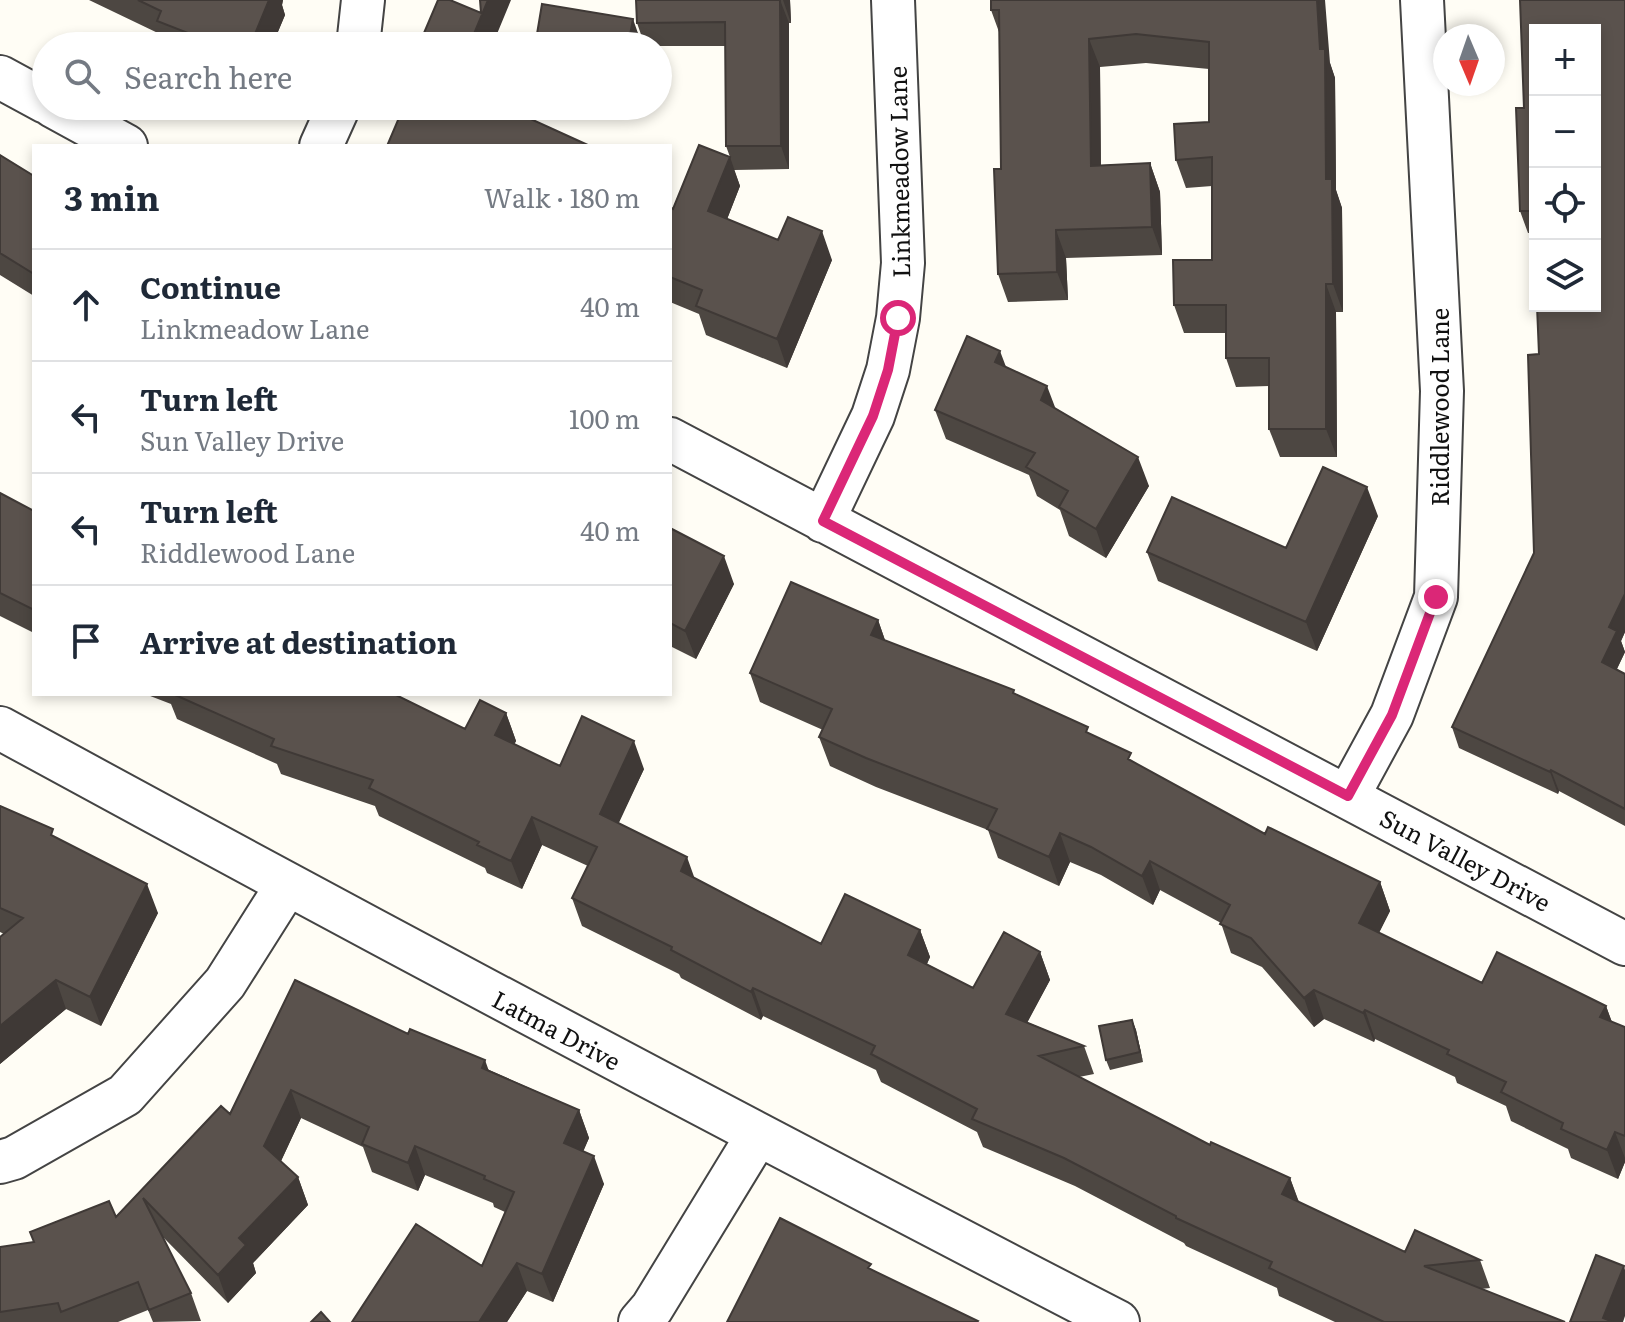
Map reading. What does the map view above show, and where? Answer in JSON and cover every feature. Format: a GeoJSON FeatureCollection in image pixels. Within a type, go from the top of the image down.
{"type":"FeatureCollection","features":[{"type":"Feature","properties":{"kind":"street"},"geometry":{"type":"LineString","coordinates":[[360,32],[363,0]]}},
{"type":"Feature","properties":{"kind":"street","name":"Linkmeadow Lane"},"geometry":{"type":"LineString","coordinates":[[823,521],[873,416],[888,370],[898,318],[903,263],[893,0]]}},
{"type":"Feature","properties":{"kind":"street","name":"Riddlewood Lane"},"geometry":{"type":"LineString","coordinates":[[1348,796],[1392,715],[1436,597],[1442,391],[1422,0]]}},
{"type":"Feature","properties":{"kind":"street"},"geometry":{"type":"LineString","coordinates":[[0,77],[32,94]]}},
{"type":"Feature","properties":{"kind":"street"},"geometry":{"type":"LineString","coordinates":[[79,120],[122,144]]}},
{"type":"Feature","properties":{"kind":"street"},"geometry":{"type":"LineString","coordinates":[[322,144],[333,120]]}},
{"type":"Feature","properties":{"kind":"street","name":"Sun Valley Drive"},"geometry":{"type":"LineString","coordinates":[[672,440],[1625,944]]}},
{"type":"Feature","properties":{"kind":"street","name":"Latma Drive"},"geometry":{"type":"LineString","coordinates":[[0,728],[757,1136],[1118,1322]]}},
{"type":"Feature","properties":{"kind":"street"},"geometry":{"type":"LineString","coordinates":[[0,1162],[14,1158],[125,1095],[225,983],[287,885]]}},
{"type":"Feature","properties":{"kind":"street"},"geometry":{"type":"LineString","coordinates":[[640,1322],[652,1308],[757,1136]]}},
{"type":"Feature","properties":{"kind":"building"},"geometry":{"type":"Polygon","coordinates":[[[138,0],[269,0],[256,32],[185,32],[157,21],[161,11],[138,0]]]}},
{"type":"Feature","properties":{"kind":"building"},"geometry":{"type":"Polygon","coordinates":[[[438,0],[450,0],[481,13],[480,0],[488,0],[475,32],[424,32],[438,0]]]}},
{"type":"Feature","properties":{"kind":"building"},"geometry":{"type":"Polygon","coordinates":[[[636,0],[780,0],[781,146],[726,146],[725,22],[637,23],[636,0]]]}},
{"type":"Feature","properties":{"kind":"building"},"geometry":{"type":"Polygon","coordinates":[[[991,0],[1317,0],[1320,49],[1325,49],[1326,179],[1332,179],[1333,284],[1326,284],[1326,429],[1269,429],[1269,358],[1226,358],[1226,305],[1174,305],[1173,260],[1212,260],[1212,157],[1176,160],[1174,124],[1209,122],[1209,42],[1136,34],[1089,39],[1091,166],[1150,163],[1152,227],[1056,230],[1057,272],[998,274],[994,169],[1001,169],[999,10],[991,10],[991,0]]]}},
{"type":"Feature","properties":{"kind":"building"},"geometry":{"type":"Polygon","coordinates":[[[1520,0],[1625,0],[1625,594],[1609,627],[1617,631],[1602,662],[1625,674],[1625,809],[1551,770],[1452,727],[1534,553],[1528,355],[1539,354],[1537,312],[1601,312],[1601,24],[1529,24],[1529,211],[1520,211],[1516,108],[1524,108],[1520,0]]]}},
{"type":"Feature","properties":{"kind":"building"},"geometry":{"type":"Polygon","coordinates":[[[542,4],[633,19],[631,32],[537,32],[542,4]]]}},
{"type":"Feature","properties":{"kind":"building"},"geometry":{"type":"Polygon","coordinates":[[[398,120],[533,120],[586,144],[388,144],[398,120]]]}},
{"type":"Feature","properties":{"kind":"building"},"geometry":{"type":"Polygon","coordinates":[[[699,145],[730,157],[708,211],[778,240],[788,217],[822,231],[777,339],[696,306],[702,290],[672,278],[673,209],[699,145]]]}},
{"type":"Feature","properties":{"kind":"building"},"geometry":{"type":"Polygon","coordinates":[[[0,155],[32,175],[32,273],[0,253],[0,155]]]}},
{"type":"Feature","properties":{"kind":"building"},"geometry":{"type":"Polygon","coordinates":[[[967,336],[1000,351],[995,362],[1047,386],[1041,400],[1138,457],[1096,529],[1059,507],[1068,491],[1026,467],[1035,453],[935,410],[967,336]]]}},
{"type":"Feature","properties":{"kind":"building"},"geometry":{"type":"Polygon","coordinates":[[[1323,467],[1367,487],[1306,622],[1147,552],[1172,497],[1286,548],[1323,467]]]}},
{"type":"Feature","properties":{"kind":"building"},"geometry":{"type":"Polygon","coordinates":[[[0,493],[32,510],[32,609],[0,593],[0,493]]]}},
{"type":"Feature","properties":{"kind":"building"},"geometry":{"type":"Polygon","coordinates":[[[672,529],[724,556],[685,631],[672,624],[672,529]]]}},
{"type":"Feature","properties":{"kind":"building"},"geometry":{"type":"Polygon","coordinates":[[[791,582],[878,620],[871,635],[1014,690],[1013,693],[1088,727],[1086,732],[1131,753],[1128,759],[1265,834],[1268,827],[1380,882],[1359,923],[1482,983],[1497,952],[1606,1006],[1600,1017],[1625,1027],[1625,1136],[1615,1132],[1607,1150],[1561,1129],[1563,1123],[1501,1092],[1506,1082],[1447,1054],[1449,1050],[1365,1010],[1363,1013],[1314,990],[1304,998],[1251,938],[1220,924],[1230,905],[1150,861],[1142,876],[1060,833],[1049,857],[987,829],[997,809],[819,737],[832,709],[750,673],[791,582]]]}},
{"type":"Feature","properties":{"kind":"building"},"geometry":{"type":"Polygon","coordinates":[[[177,696],[398,696],[465,729],[480,700],[506,713],[495,735],[560,766],[582,716],[634,741],[600,814],[687,857],[681,871],[821,944],[845,894],[920,930],[908,955],[973,988],[1004,932],[1040,952],[1006,1014],[1084,1046],[1039,1056],[1210,1145],[1211,1142],[1290,1178],[1282,1194],[1405,1252],[1415,1230],[1480,1260],[1424,1266],[1565,1322],[1384,1322],[1269,1268],[1272,1262],[1176,1218],[1064,1158],[972,1119],[977,1109],[871,1054],[875,1046],[753,988],[751,992],[671,950],[672,947],[572,898],[597,847],[532,817],[511,861],[369,788],[373,780],[271,746],[274,739],[177,696]]]}},
{"type":"Feature","properties":{"kind":"building"},"geometry":{"type":"Polygon","coordinates":[[[0,806],[53,829],[51,835],[147,884],[90,997],[56,980],[0,1026],[0,937],[23,918],[0,908],[0,806]]]}},
{"type":"Feature","properties":{"kind":"building"},"geometry":{"type":"Polygon","coordinates":[[[295,980],[408,1034],[410,1029],[485,1060],[482,1068],[579,1110],[564,1143],[594,1156],[542,1274],[517,1263],[479,1322],[352,1322],[416,1224],[482,1266],[514,1192],[415,1146],[408,1163],[362,1144],[369,1127],[291,1090],[264,1146],[298,1177],[239,1238],[246,1245],[218,1275],[143,1198],[191,1293],[149,1310],[138,1282],[61,1312],[58,1303],[0,1312],[0,1247],[34,1242],[30,1232],[109,1201],[116,1217],[221,1106],[230,1114],[295,980]]]}},
{"type":"Feature","properties":{"kind":"building"},"geometry":{"type":"Polygon","coordinates":[[[1132,1020],[1140,1052],[1106,1060],[1099,1026],[1132,1020]]]}},
{"type":"Feature","properties":{"kind":"building"},"geometry":{"type":"Polygon","coordinates":[[[780,1218],[871,1264],[868,1268],[978,1321],[727,1322],[780,1218]]]}},
{"type":"Feature","properties":{"kind":"building"},"geometry":{"type":"Polygon","coordinates":[[[1596,1255],[1624,1266],[1603,1318],[1613,1322],[1570,1322],[1596,1255]]]}},
{"type":"Feature","properties":{"kind":"building"},"geometry":{"type":"Polygon","coordinates":[[[321,1312],[330,1322],[311,1322],[321,1312]]]}},
{"type":"Feature","properties":{"kind":"route"},"geometry":{"type":"LineString","coordinates":[[898,318],[888,370],[873,416],[823,521],[1348,796],[1392,715],[1436,597]]}}]}
